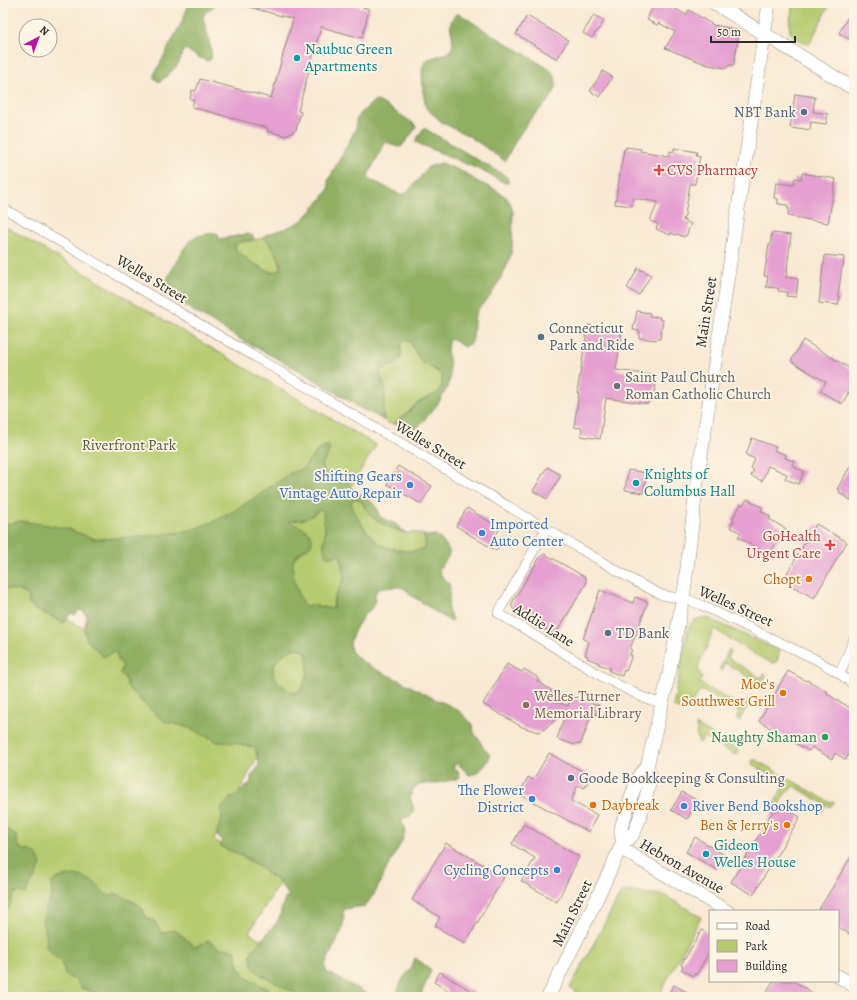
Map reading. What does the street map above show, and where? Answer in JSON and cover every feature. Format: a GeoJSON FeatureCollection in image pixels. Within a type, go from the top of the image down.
{"type":"FeatureCollection","features":[{"type":"Feature","properties":{"kind":"main road"},"geometry":{"type":"LineString","coordinates":[[714,3],[854,89]]}},
{"type":"Feature","properties":{"kind":"main road","name":"Main Street"},"geometry":{"type":"LineString","coordinates":[[548,997],[592,911],[621,845],[633,834],[650,780],[647,767],[671,666],[682,599],[696,489],[769,3]]}},
{"type":"Feature","properties":{"kind":"main road","name":"Hebron Avenue"},"geometry":{"type":"LineString","coordinates":[[621,845],[725,910]]}},
{"type":"Feature","properties":{"kind":"main road"},"geometry":{"type":"LineString","coordinates":[[839,977],[854,986]]}},
{"type":"Feature","properties":{"kind":"street","name":"Welles Street"},"geometry":{"type":"LineString","coordinates":[[3,208],[621,573],[656,592],[669,597],[702,605],[785,644],[817,660],[840,674],[854,685]]}},
{"type":"Feature","properties":{"kind":"street","name":"Addie Lane"},"geometry":{"type":"LineString","coordinates":[[546,529],[498,613],[604,677],[642,697],[663,704]]}},
{"type":"Feature","properties":{"kind":"street"},"geometry":{"type":"LineString","coordinates":[[840,674],[854,638]]}},
{"type":"Feature","properties":{"kind":"green space"},"geometry":{"type":"Polygon","coordinates":[[[189,3],[216,3],[203,17],[210,45],[212,56],[211,59],[208,61],[200,58],[185,49],[182,52],[176,66],[159,82],[154,78],[154,75],[183,20],[189,3]]]}},
{"type":"Feature","properties":{"kind":"green space"},"geometry":{"type":"Polygon","coordinates":[[[793,3],[830,3],[809,45],[790,32],[793,3]]]}},
{"type":"Feature","properties":{"kind":"green space"},"geometry":{"type":"Polygon","coordinates":[[[456,14],[460,14],[546,67],[553,73],[555,78],[556,87],[552,97],[532,117],[513,145],[505,161],[469,136],[443,123],[426,108],[423,92],[423,66],[428,59],[448,53],[452,48],[453,38],[451,22],[456,14]]]}},
{"type":"Feature","properties":{"kind":"green space"},"geometry":{"type":"Polygon","coordinates":[[[374,101],[380,102],[416,126],[402,146],[396,147],[387,142],[385,143],[368,175],[370,179],[401,195],[406,193],[428,167],[442,163],[465,173],[478,182],[496,190],[507,198],[513,212],[512,249],[505,270],[490,297],[478,309],[475,315],[472,342],[465,347],[451,339],[448,342],[447,351],[450,379],[447,388],[437,405],[418,427],[414,429],[393,424],[410,411],[417,403],[438,393],[442,384],[442,377],[434,369],[422,362],[410,342],[403,341],[401,343],[400,358],[397,363],[384,368],[380,372],[385,392],[383,412],[384,421],[297,369],[240,339],[162,292],[162,289],[185,247],[189,241],[198,236],[215,233],[218,234],[219,239],[247,234],[253,236],[254,239],[239,242],[235,246],[236,250],[253,263],[267,271],[273,272],[279,270],[281,267],[279,258],[264,238],[265,235],[301,221],[320,201],[329,189],[328,181],[356,128],[356,121],[359,115],[374,101]]]}},
{"type":"Feature","properties":{"kind":"green space"},"geometry":{"type":"Polygon","coordinates":[[[424,128],[507,177],[508,183],[505,183],[478,169],[415,142],[424,128]]]}},
{"type":"Feature","properties":{"kind":"green space","name":"Riverfront Park"},"geometry":{"type":"Polygon","coordinates":[[[3,225],[376,445],[325,531],[325,554],[329,557],[339,555],[344,570],[344,579],[334,599],[333,608],[312,605],[305,606],[303,605],[300,597],[294,648],[299,648],[306,653],[308,669],[305,682],[298,692],[291,692],[288,690],[273,727],[214,840],[281,880],[249,933],[366,997],[3,997],[3,581],[241,721],[118,584],[3,521],[3,225]]]}},
{"type":"Feature","properties":{"kind":"green space"},"geometry":{"type":"Polygon","coordinates":[[[264,238],[278,256],[280,269],[275,272],[268,271],[248,260],[239,253],[235,246],[237,243],[264,238]]]}},
{"type":"Feature","properties":{"kind":"green space"},"geometry":{"type":"Polygon","coordinates":[[[407,340],[411,342],[423,363],[441,374],[442,384],[438,393],[415,405],[410,411],[393,424],[384,420],[383,411],[385,391],[380,372],[399,360],[401,357],[401,344],[407,340]]]}},
{"type":"Feature","properties":{"kind":"green space"},"geometry":{"type":"Polygon","coordinates":[[[328,445],[330,448],[322,465],[323,469],[327,473],[332,476],[346,479],[352,488],[373,503],[378,510],[379,516],[389,522],[394,523],[406,533],[375,520],[361,501],[354,499],[351,502],[355,513],[363,526],[377,542],[390,548],[403,551],[415,551],[424,548],[425,538],[423,535],[435,535],[438,536],[449,550],[448,556],[439,570],[442,577],[449,583],[450,589],[448,610],[453,620],[451,622],[400,587],[381,588],[376,592],[375,603],[359,622],[351,638],[350,648],[352,652],[361,661],[458,710],[473,724],[474,733],[490,756],[488,761],[478,773],[469,775],[458,764],[455,764],[454,768],[458,771],[460,776],[459,778],[434,784],[423,784],[414,788],[410,797],[413,813],[412,815],[402,819],[405,832],[401,843],[375,893],[365,906],[344,909],[342,930],[325,965],[325,968],[327,972],[373,997],[302,997],[260,974],[253,967],[250,956],[252,951],[277,922],[286,897],[289,896],[278,881],[257,865],[241,855],[221,847],[222,841],[217,835],[217,832],[222,817],[221,810],[230,798],[234,797],[251,782],[251,777],[257,769],[259,764],[255,748],[237,743],[217,742],[189,728],[164,721],[144,704],[127,686],[126,680],[120,673],[123,666],[118,660],[116,653],[114,652],[102,656],[87,641],[84,629],[87,617],[84,611],[79,610],[75,615],[71,613],[64,623],[62,623],[31,607],[28,596],[25,593],[3,588],[3,525],[21,521],[54,526],[68,529],[95,539],[151,536],[194,529],[229,514],[291,473],[303,468],[319,449],[328,445]],[[319,510],[312,516],[305,519],[289,521],[306,530],[312,536],[311,545],[296,556],[293,573],[303,605],[312,605],[332,609],[334,605],[334,598],[344,579],[344,571],[341,557],[339,555],[329,557],[325,554],[323,511],[319,510]],[[296,648],[287,652],[275,663],[273,672],[275,678],[281,684],[289,691],[295,693],[301,690],[308,673],[306,653],[302,649],[296,648]]]}},
{"type":"Feature","properties":{"kind":"green space"},"geometry":{"type":"Polygon","coordinates":[[[354,499],[361,501],[373,518],[386,526],[406,533],[414,532],[423,535],[426,543],[424,549],[415,551],[403,550],[381,545],[363,526],[355,513],[351,502],[354,499]]]}},
{"type":"Feature","properties":{"kind":"green space"},"geometry":{"type":"Polygon","coordinates":[[[701,618],[710,619],[780,651],[777,661],[772,663],[750,652],[714,629],[698,667],[702,677],[700,683],[743,709],[747,702],[749,703],[739,721],[736,719],[739,712],[701,690],[687,708],[678,709],[673,706],[688,629],[693,621],[701,618]]]}},
{"type":"Feature","properties":{"kind":"green space"},"geometry":{"type":"Polygon","coordinates":[[[729,649],[731,651],[728,658],[761,678],[764,674],[766,675],[759,688],[756,687],[758,682],[725,663],[722,670],[720,670],[729,649]]]}},
{"type":"Feature","properties":{"kind":"green space"},"geometry":{"type":"Polygon","coordinates":[[[696,725],[737,749],[738,751],[736,754],[733,754],[704,737],[699,743],[696,725]]]}},
{"type":"Feature","properties":{"kind":"green space"},"geometry":{"type":"Polygon","coordinates":[[[753,760],[756,760],[831,803],[834,801],[834,803],[830,807],[826,805],[820,812],[819,810],[823,803],[794,786],[786,792],[776,811],[770,810],[785,784],[753,765],[753,760]]]}},
{"type":"Feature","properties":{"kind":"green space"},"geometry":{"type":"Polygon","coordinates":[[[3,827],[16,835],[18,846],[35,853],[41,866],[26,893],[19,892],[14,894],[7,910],[3,909],[3,827]]]}},
{"type":"Feature","properties":{"kind":"green space"},"geometry":{"type":"Polygon","coordinates":[[[74,875],[84,877],[96,884],[107,895],[120,895],[136,903],[141,907],[146,917],[155,922],[161,933],[174,930],[195,947],[208,940],[219,948],[235,950],[239,966],[246,977],[282,997],[101,997],[81,988],[75,980],[68,977],[62,964],[46,946],[47,937],[42,922],[45,909],[52,896],[51,885],[53,881],[59,878],[74,875]]]}},
{"type":"Feature","properties":{"kind":"green space"},"geometry":{"type":"Polygon","coordinates":[[[622,891],[664,895],[701,917],[658,997],[584,997],[570,988],[622,891]]]}},
{"type":"Feature","properties":{"kind":"green space"},"geometry":{"type":"Polygon","coordinates":[[[415,958],[431,970],[420,997],[395,997],[403,978],[411,969],[415,958]]]}},
{"type":"Feature","properties":{"kind":"building","name":"Naubuc Green Apartments"},"geometry":{"type":"Polygon","coordinates":[[[246,3],[348,3],[369,9],[362,38],[321,27],[298,111],[301,112],[296,130],[286,136],[267,131],[268,128],[192,107],[194,100],[190,99],[192,90],[196,91],[200,79],[271,98],[293,19],[245,6],[246,3]]]}},
{"type":"Feature","properties":{"kind":"building"},"geometry":{"type":"Polygon","coordinates":[[[656,3],[666,3],[686,15],[689,10],[713,25],[736,30],[736,32],[739,33],[734,65],[728,65],[727,68],[708,65],[665,48],[675,32],[659,23],[657,25],[647,20],[656,3]]]}},
{"type":"Feature","properties":{"kind":"building"},"geometry":{"type":"Polygon","coordinates":[[[854,6],[854,29],[849,39],[839,33],[854,6]]]}},
{"type":"Feature","properties":{"kind":"building"},"geometry":{"type":"Polygon","coordinates":[[[594,15],[604,21],[592,38],[583,33],[594,15]]]}},
{"type":"Feature","properties":{"kind":"building"},"geometry":{"type":"Polygon","coordinates":[[[527,16],[568,40],[557,59],[516,34],[527,16]]]}},
{"type":"Feature","properties":{"kind":"building"},"geometry":{"type":"Polygon","coordinates":[[[603,71],[612,77],[600,97],[590,91],[603,71]]]}},
{"type":"Feature","properties":{"kind":"building","name":"NBT Bank"},"geometry":{"type":"Polygon","coordinates":[[[795,94],[815,97],[813,112],[828,114],[826,124],[811,122],[810,130],[790,128],[795,94]]]}},
{"type":"Feature","properties":{"kind":"building","name":"CVS Pharmacy"},"geometry":{"type":"Polygon","coordinates":[[[626,147],[669,156],[670,151],[674,152],[674,148],[697,152],[696,155],[700,156],[695,184],[690,184],[683,220],[691,224],[686,236],[684,237],[671,233],[670,235],[656,229],[658,224],[650,221],[658,202],[633,198],[632,206],[615,204],[624,149],[626,149],[626,147]]]}},
{"type":"Feature","properties":{"kind":"building"},"geometry":{"type":"Polygon","coordinates":[[[802,173],[836,179],[828,223],[788,216],[788,205],[778,204],[778,199],[774,198],[776,183],[794,185],[795,178],[801,179],[802,173]]]}},
{"type":"Feature","properties":{"kind":"building"},"geometry":{"type":"Polygon","coordinates":[[[772,233],[791,235],[786,277],[798,279],[796,297],[786,296],[787,292],[778,291],[778,288],[766,287],[768,277],[764,276],[772,233]]]}},
{"type":"Feature","properties":{"kind":"building"},"geometry":{"type":"Polygon","coordinates":[[[825,255],[844,257],[838,305],[819,303],[825,255]]]}},
{"type":"Feature","properties":{"kind":"building"},"geometry":{"type":"Polygon","coordinates":[[[638,268],[651,275],[639,295],[627,288],[638,268]]]}},
{"type":"Feature","properties":{"kind":"building"},"geometry":{"type":"Polygon","coordinates":[[[637,311],[650,313],[649,316],[660,317],[659,319],[663,320],[660,339],[639,338],[640,331],[633,330],[637,311]]]}},
{"type":"Feature","properties":{"kind":"building","name":"Saint Paul Church Roman Catholic Church"},"geometry":{"type":"Polygon","coordinates":[[[588,325],[622,330],[616,370],[652,375],[651,379],[656,380],[653,401],[648,401],[648,404],[606,398],[600,439],[581,436],[582,428],[574,427],[579,393],[577,393],[588,325]]]}},
{"type":"Feature","properties":{"kind":"building"},"geometry":{"type":"Polygon","coordinates":[[[803,340],[854,371],[854,395],[849,392],[842,404],[820,391],[826,382],[791,361],[803,340]]]}},
{"type":"Feature","properties":{"kind":"building"},"geometry":{"type":"Polygon","coordinates":[[[752,438],[776,447],[774,450],[786,455],[785,458],[794,461],[792,465],[796,467],[795,468],[804,471],[799,484],[785,479],[787,474],[768,466],[762,481],[751,476],[754,470],[751,469],[755,459],[746,455],[752,438]]]}},
{"type":"Feature","properties":{"kind":"building"},"geometry":{"type":"Polygon","coordinates":[[[854,460],[854,502],[839,493],[840,490],[837,489],[854,460]]]}},
{"type":"Feature","properties":{"kind":"building","name":"Shifting Gears Vintage Auto Repair"},"geometry":{"type":"Polygon","coordinates":[[[398,466],[432,486],[421,504],[387,484],[398,466]]]}},
{"type":"Feature","properties":{"kind":"building"},"geometry":{"type":"Polygon","coordinates":[[[547,467],[561,475],[547,499],[533,491],[547,467]]]}},
{"type":"Feature","properties":{"kind":"building","name":"Knights of Columbus Hall"},"geometry":{"type":"Polygon","coordinates":[[[628,470],[647,473],[643,493],[625,490],[628,470]]]}},
{"type":"Feature","properties":{"kind":"building"},"geometry":{"type":"Polygon","coordinates":[[[747,499],[763,508],[761,511],[770,516],[769,519],[786,529],[780,540],[778,539],[769,555],[738,537],[741,533],[730,527],[734,520],[732,519],[741,504],[743,505],[747,499]]]}},
{"type":"Feature","properties":{"kind":"building","name":"Imported Auto Center"},"geometry":{"type":"Polygon","coordinates":[[[467,508],[500,528],[494,538],[501,542],[496,551],[456,526],[467,508]]]}},
{"type":"Feature","properties":{"kind":"building"},"geometry":{"type":"Polygon","coordinates":[[[816,524],[847,542],[814,598],[783,580],[816,524]]]}},
{"type":"Feature","properties":{"kind":"building"},"geometry":{"type":"Polygon","coordinates":[[[545,554],[585,577],[586,580],[586,584],[558,630],[552,633],[514,610],[512,607],[512,603],[540,557],[545,554]]]}},
{"type":"Feature","properties":{"kind":"building","name":"TD Bank"},"geometry":{"type":"Polygon","coordinates":[[[600,590],[633,603],[635,597],[648,602],[630,649],[632,649],[630,655],[632,655],[626,671],[624,670],[622,676],[609,671],[610,668],[598,664],[599,663],[587,658],[588,656],[585,655],[589,642],[583,639],[600,590]]]}},
{"type":"Feature","properties":{"kind":"building","name":"Welles-Turner Memorial Library"},"geometry":{"type":"Polygon","coordinates":[[[507,664],[522,672],[524,669],[539,678],[537,681],[554,692],[550,699],[568,706],[571,696],[599,705],[596,716],[591,714],[581,744],[576,743],[575,745],[557,739],[566,711],[542,731],[538,732],[522,727],[483,704],[507,664]]]}},
{"type":"Feature","properties":{"kind":"building"},"geometry":{"type":"Polygon","coordinates":[[[788,671],[828,692],[827,694],[854,710],[854,750],[850,756],[848,755],[846,760],[835,753],[832,759],[812,747],[809,751],[771,731],[772,729],[759,721],[788,671]]]}},
{"type":"Feature","properties":{"kind":"building"},"geometry":{"type":"Polygon","coordinates":[[[549,753],[591,775],[585,788],[578,785],[571,801],[597,815],[589,832],[519,794],[528,777],[533,780],[549,753]]]}},
{"type":"Feature","properties":{"kind":"building"},"geometry":{"type":"Polygon","coordinates":[[[682,792],[698,801],[687,819],[671,810],[682,792]]]}},
{"type":"Feature","properties":{"kind":"building"},"geometry":{"type":"Polygon","coordinates":[[[782,806],[800,817],[753,895],[731,882],[774,810],[778,812],[782,806]]]}},
{"type":"Feature","properties":{"kind":"building"},"geometry":{"type":"Polygon","coordinates":[[[524,824],[579,857],[557,902],[521,881],[535,858],[512,844],[524,824]]]}},
{"type":"Feature","properties":{"kind":"building","name":"Gideon Welles House"},"geometry":{"type":"Polygon","coordinates":[[[695,837],[726,856],[717,870],[686,852],[695,837]]]}},
{"type":"Feature","properties":{"kind":"building"},"geometry":{"type":"Polygon","coordinates":[[[446,843],[504,877],[465,944],[435,926],[440,917],[412,900],[446,843]]]}},
{"type":"Feature","properties":{"kind":"building"},"geometry":{"type":"Polygon","coordinates":[[[854,852],[854,937],[839,928],[839,910],[819,910],[854,852]]]}},
{"type":"Feature","properties":{"kind":"building"},"geometry":{"type":"Polygon","coordinates":[[[702,930],[709,934],[709,953],[696,975],[694,974],[693,976],[681,969],[683,967],[681,965],[702,930]]]}},
{"type":"Feature","properties":{"kind":"building"},"geometry":{"type":"Polygon","coordinates":[[[440,972],[481,997],[457,997],[446,991],[447,990],[434,982],[440,972]]]}},
{"type":"Feature","properties":{"kind":"building"},"geometry":{"type":"Polygon","coordinates":[[[772,982],[795,982],[820,997],[764,997],[772,982]]]}},
{"type":"Feature","properties":{"kind":"building"},"geometry":{"type":"Polygon","coordinates":[[[674,985],[696,997],[667,997],[674,985]]]}},
{"type":"Feature","properties":{"kind":"place","name":"Naubuc Green Apartments"},"geometry":{"type":"Point","coordinates":[297,58]}},
{"type":"Feature","properties":{"kind":"place","name":"NBT Bank"},"geometry":{"type":"Point","coordinates":[804,112]}},
{"type":"Feature","properties":{"kind":"place","name":"CVS Pharmacy"},"geometry":{"type":"Point","coordinates":[659,170]}},
{"type":"Feature","properties":{"kind":"place","name":"Connecticut Park and Ride"},"geometry":{"type":"Point","coordinates":[541,337]}},
{"type":"Feature","properties":{"kind":"place","name":"Saint Paul Church Roman Catholic Church"},"geometry":{"type":"Point","coordinates":[617,386]}},
{"type":"Feature","properties":{"kind":"place","name":"Knights of Columbus Hall"},"geometry":{"type":"Point","coordinates":[636,483]}},
{"type":"Feature","properties":{"kind":"place","name":"Shifting Gears Vintage Auto Repair"},"geometry":{"type":"Point","coordinates":[410,485]}},
{"type":"Feature","properties":{"kind":"place","name":"Imported Auto Center"},"geometry":{"type":"Point","coordinates":[482,533]}},
{"type":"Feature","properties":{"kind":"place","name":"GoHealth Urgent Care"},"geometry":{"type":"Point","coordinates":[830,545]}},
{"type":"Feature","properties":{"kind":"place","name":"Chopt"},"geometry":{"type":"Point","coordinates":[809,579]}},
{"type":"Feature","properties":{"kind":"place","name":"TD Bank"},"geometry":{"type":"Point","coordinates":[608,633]}},
{"type":"Feature","properties":{"kind":"place","name":"Moe's Southwest Grill"},"geometry":{"type":"Point","coordinates":[783,693]}},
{"type":"Feature","properties":{"kind":"place","name":"Welles-Turner Memorial Library"},"geometry":{"type":"Point","coordinates":[526,705]}},
{"type":"Feature","properties":{"kind":"place","name":"Naughty Shaman"},"geometry":{"type":"Point","coordinates":[825,737]}},
{"type":"Feature","properties":{"kind":"place","name":"Goode Bookkeeping & Consulting"},"geometry":{"type":"Point","coordinates":[571,778]}},
{"type":"Feature","properties":{"kind":"place","name":"The Flower District"},"geometry":{"type":"Point","coordinates":[532,799]}},
{"type":"Feature","properties":{"kind":"place","name":"Daybreak"},"geometry":{"type":"Point","coordinates":[593,805]}},
{"type":"Feature","properties":{"kind":"place","name":"River Bend Bookshop"},"geometry":{"type":"Point","coordinates":[684,806]}},
{"type":"Feature","properties":{"kind":"place","name":"Ben & Jerry's"},"geometry":{"type":"Point","coordinates":[787,825]}},
{"type":"Feature","properties":{"kind":"place","name":"Gideon Welles House"},"geometry":{"type":"Point","coordinates":[706,854]}},
{"type":"Feature","properties":{"kind":"place","name":"Cycling Concepts"},"geometry":{"type":"Point","coordinates":[557,870]}}]}
